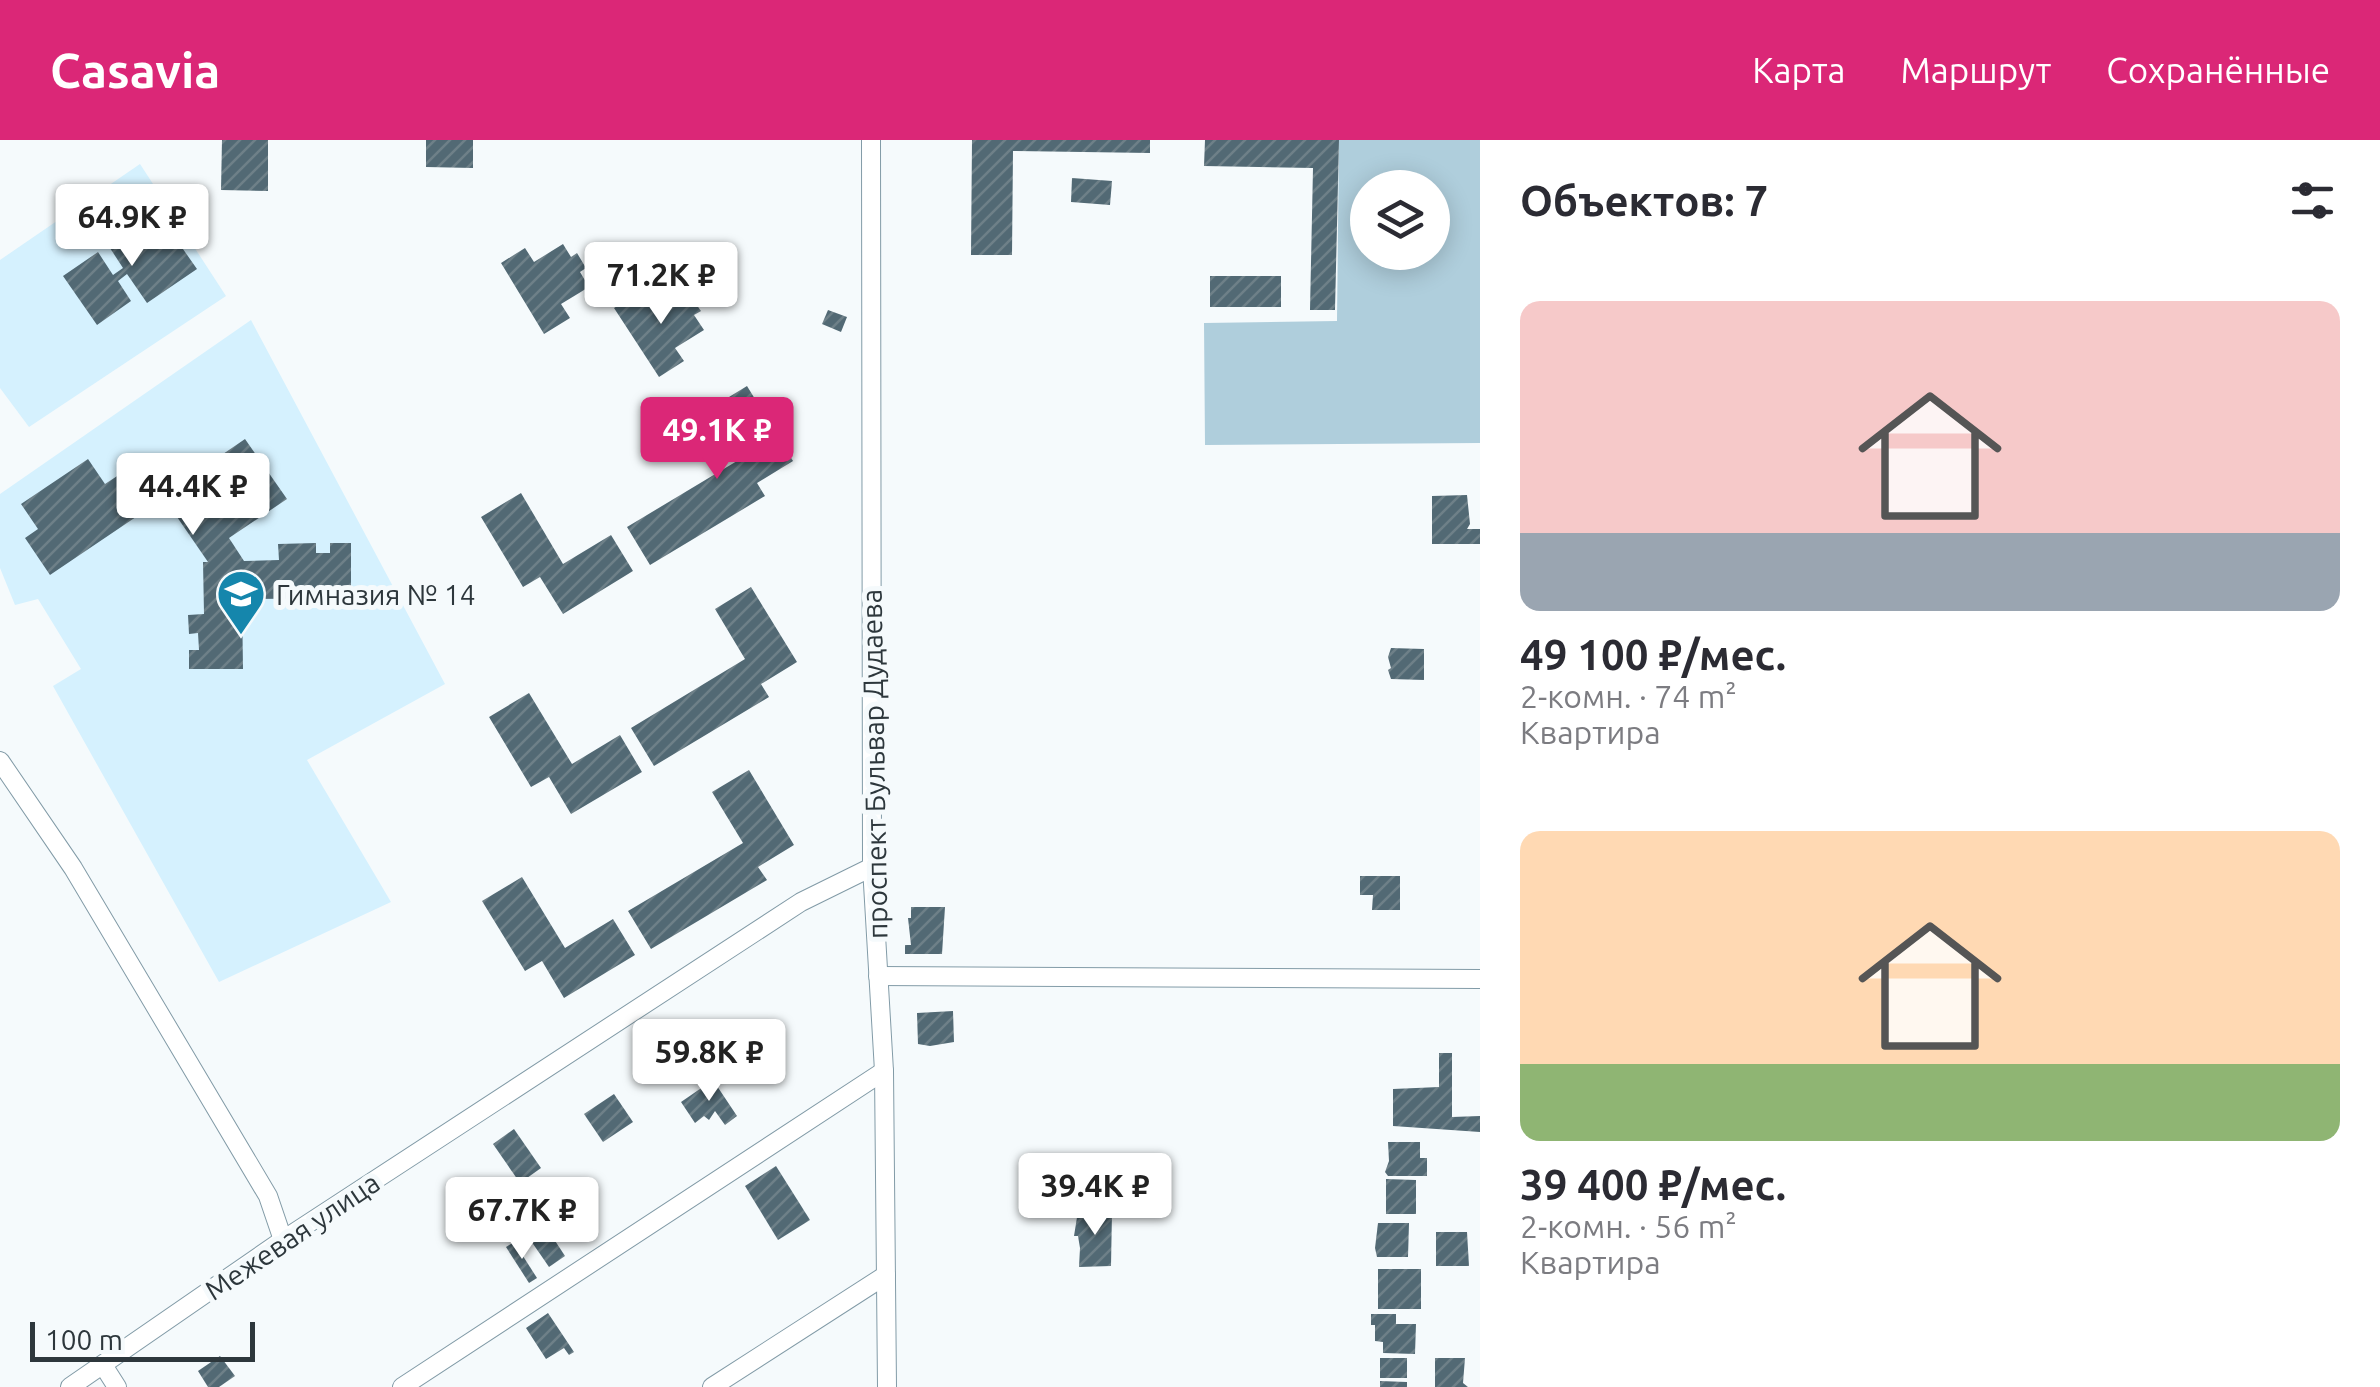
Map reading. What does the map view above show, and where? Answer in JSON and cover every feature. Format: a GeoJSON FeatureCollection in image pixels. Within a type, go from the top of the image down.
{"type":"FeatureCollection","features":[{"type":"Feature","properties":{"kind":"street","name":"проспект Бульвар Дудаева"},"geometry":{"type":"LineString","coordinates":[[871,140],[872,867],[884,1071],[887,1387]]}},
{"type":"Feature","properties":{"kind":"street"},"geometry":{"type":"LineString","coordinates":[[0,761],[73,868],[268,1196],[283,1240]]}},
{"type":"Feature","properties":{"kind":"street","name":"Межевая улица"},"geometry":{"type":"LineString","coordinates":[[70,1387],[283,1240],[801,902],[872,867]]}},
{"type":"Feature","properties":{"kind":"street"},"geometry":{"type":"LineString","coordinates":[[878,976],[1480,979]]}},
{"type":"Feature","properties":{"kind":"street"},"geometry":{"type":"LineString","coordinates":[[402,1387],[884,1071]]}},
{"type":"Feature","properties":{"kind":"street"},"geometry":{"type":"LineString","coordinates":[[712,1387],[886,1274]]}},
{"type":"Feature","properties":{"kind":"street"},"geometry":{"type":"LineString","coordinates":[[102,1365],[117,1387]]}},
{"type":"Feature","properties":{"kind":"shaded area"},"geometry":{"type":"Polygon","coordinates":[[[1339,140],[1480,140],[1480,443],[1205,445],[1204,323],[1337,321],[1339,140]]]}},
{"type":"Feature","properties":{"kind":"shaded area"},"geometry":{"type":"Polygon","coordinates":[[[140,164],[226,296],[29,427],[0,388],[0,260],[140,164]]]}},
{"type":"Feature","properties":{"kind":"shaded area","name":"Гимназия № 14"},"geometry":{"type":"Polygon","coordinates":[[[251,320],[445,684],[307,760],[391,902],[219,982],[53,686],[81,669],[38,599],[15,605],[0,568],[0,494],[251,320]]]}},
{"type":"Feature","properties":{"kind":"building"},"geometry":{"type":"Polygon","coordinates":[[[222,140],[268,140],[268,191],[221,190],[222,140]]]}},
{"type":"Feature","properties":{"kind":"building"},"geometry":{"type":"Polygon","coordinates":[[[426,140],[473,140],[473,168],[426,167],[426,140]]]}},
{"type":"Feature","properties":{"kind":"building"},"geometry":{"type":"Polygon","coordinates":[[[972,140],[1150,140],[1150,153],[1013,151],[1012,255],[971,255],[972,140]]]}},
{"type":"Feature","properties":{"kind":"building"},"geometry":{"type":"Polygon","coordinates":[[[1205,140],[1339,140],[1335,310],[1310,310],[1313,168],[1204,166],[1205,140]]]}},
{"type":"Feature","properties":{"kind":"building"},"geometry":{"type":"Polygon","coordinates":[[[1072,178],[1112,181],[1110,205],[1071,202],[1072,178]]]}},
{"type":"Feature","properties":{"kind":"building"},"geometry":{"type":"Polygon","coordinates":[[[157,212],[197,269],[147,303],[127,274],[118,281],[131,301],[97,325],[63,276],[98,252],[113,275],[123,268],[108,245],[157,212]]]}},
{"type":"Feature","properties":{"kind":"building"},"geometry":{"type":"Polygon","coordinates":[[[563,244],[571,257],[577,253],[586,268],[580,272],[589,287],[561,304],[570,318],[544,334],[501,263],[525,248],[534,262],[563,244]]]}},
{"type":"Feature","properties":{"kind":"building"},"geometry":{"type":"Polygon","coordinates":[[[1210,276],[1281,276],[1281,307],[1210,307],[1210,276]]]}},
{"type":"Feature","properties":{"kind":"building"},"geometry":{"type":"Polygon","coordinates":[[[676,288],[684,301],[691,297],[701,311],[694,315],[704,330],[675,348],[684,361],[659,377],[614,308],[639,292],[647,306],[676,288]]]}},
{"type":"Feature","properties":{"kind":"building"},"geometry":{"type":"Polygon","coordinates":[[[828,310],[847,317],[841,332],[822,324],[828,310]]]}},
{"type":"Feature","properties":{"kind":"building"},"geometry":{"type":"Polygon","coordinates":[[[747,386],[793,461],[757,483],[765,496],[650,565],[627,527],[742,458],[711,408],[747,386]]]}},
{"type":"Feature","properties":{"kind":"building"},"geometry":{"type":"Polygon","coordinates":[[[245,439],[287,499],[229,538],[244,561],[279,560],[278,544],[316,543],[316,553],[330,553],[330,543],[351,543],[351,598],[242,599],[243,669],[189,669],[189,650],[199,650],[198,633],[189,634],[188,615],[204,614],[203,562],[208,562],[164,498],[50,575],[25,538],[38,529],[21,504],[88,459],[105,484],[140,461],[149,474],[174,457],[188,478],[245,439]]]}},
{"type":"Feature","properties":{"kind":"building"},"geometry":{"type":"Polygon","coordinates":[[[521,493],[563,564],[611,535],[633,571],[563,614],[540,577],[523,587],[481,517],[521,493]]]}},
{"type":"Feature","properties":{"kind":"building"},"geometry":{"type":"Polygon","coordinates":[[[1467,495],[1467,529],[1480,529],[1480,544],[1432,544],[1432,496],[1467,495]]]}},
{"type":"Feature","properties":{"kind":"building"},"geometry":{"type":"Polygon","coordinates":[[[751,587],[797,662],[761,684],[769,697],[654,766],[631,728],[745,659],[715,609],[751,587]]]}},
{"type":"Feature","properties":{"kind":"building"},"geometry":{"type":"Polygon","coordinates":[[[1391,648],[1424,649],[1424,680],[1391,679],[1391,648]]]}},
{"type":"Feature","properties":{"kind":"building"},"geometry":{"type":"Polygon","coordinates":[[[529,693],[572,764],[620,735],[642,772],[571,814],[549,777],[531,787],[489,717],[529,693]]]}},
{"type":"Feature","properties":{"kind":"building"},"geometry":{"type":"Polygon","coordinates":[[[749,770],[794,845],[758,867],[767,880],[651,949],[628,911],[743,843],[712,792],[749,770]]]}},
{"type":"Feature","properties":{"kind":"building"},"geometry":{"type":"Polygon","coordinates":[[[1360,876],[1400,876],[1400,910],[1372,910],[1373,895],[1360,895],[1360,876]]]}},
{"type":"Feature","properties":{"kind":"building"},"geometry":{"type":"Polygon","coordinates":[[[522,877],[565,948],[613,919],[635,955],[564,998],[542,961],[525,971],[482,901],[522,877]]]}},
{"type":"Feature","properties":{"kind":"building"},"geometry":{"type":"Polygon","coordinates":[[[911,907],[945,907],[942,954],[905,954],[905,945],[911,945],[911,907]]]}},
{"type":"Feature","properties":{"kind":"building"},"geometry":{"type":"Polygon","coordinates":[[[953,1011],[954,1042],[918,1044],[917,1013],[953,1011]]]}},
{"type":"Feature","properties":{"kind":"building"},"geometry":{"type":"Polygon","coordinates":[[[1439,1053],[1452,1053],[1452,1117],[1480,1116],[1480,1132],[1393,1126],[1393,1089],[1439,1087],[1439,1053]]]}},
{"type":"Feature","properties":{"kind":"building"},"geometry":{"type":"Polygon","coordinates":[[[713,1080],[737,1116],[725,1125],[715,1111],[709,1120],[704,1116],[695,1123],[681,1102],[713,1080]]]}},
{"type":"Feature","properties":{"kind":"building"},"geometry":{"type":"Polygon","coordinates":[[[614,1094],[633,1122],[603,1142],[584,1114],[614,1094]]]}},
{"type":"Feature","properties":{"kind":"building"},"geometry":{"type":"Polygon","coordinates":[[[514,1129],[541,1168],[520,1183],[493,1144],[514,1129]]]}},
{"type":"Feature","properties":{"kind":"building"},"geometry":{"type":"Polygon","coordinates":[[[1388,1142],[1420,1142],[1420,1158],[1427,1158],[1427,1176],[1388,1176],[1388,1142]]]}},
{"type":"Feature","properties":{"kind":"building"},"geometry":{"type":"Polygon","coordinates":[[[776,1166],[810,1220],[778,1240],[745,1186],[776,1166]]]}},
{"type":"Feature","properties":{"kind":"building"},"geometry":{"type":"Polygon","coordinates":[[[1386,1179],[1416,1180],[1416,1214],[1386,1214],[1386,1179]]]}},
{"type":"Feature","properties":{"kind":"building"},"geometry":{"type":"Polygon","coordinates":[[[1078,1211],[1112,1212],[1111,1266],[1079,1267],[1080,1248],[1078,1236],[1074,1236],[1078,1211]]]}},
{"type":"Feature","properties":{"kind":"building"},"geometry":{"type":"Polygon","coordinates":[[[1378,1223],[1409,1223],[1408,1257],[1377,1257],[1378,1223]]]}},
{"type":"Feature","properties":{"kind":"building"},"geometry":{"type":"Polygon","coordinates":[[[546,1227],[565,1256],[549,1267],[529,1238],[546,1227]]]}},
{"type":"Feature","properties":{"kind":"building"},"geometry":{"type":"Polygon","coordinates":[[[1436,1232],[1467,1232],[1469,1266],[1436,1266],[1436,1232]]]}},
{"type":"Feature","properties":{"kind":"building"},"geometry":{"type":"Polygon","coordinates":[[[514,1242],[537,1278],[529,1283],[506,1247],[514,1242]]]}},
{"type":"Feature","properties":{"kind":"building"},"geometry":{"type":"Polygon","coordinates":[[[1378,1269],[1421,1269],[1421,1309],[1378,1309],[1378,1269]]]}},
{"type":"Feature","properties":{"kind":"building"},"geometry":{"type":"Polygon","coordinates":[[[548,1313],[574,1352],[569,1355],[564,1348],[546,1359],[526,1328],[548,1313]]]}},
{"type":"Feature","properties":{"kind":"building"},"geometry":{"type":"Polygon","coordinates":[[[1371,1314],[1396,1314],[1396,1324],[1416,1324],[1415,1354],[1383,1353],[1383,1342],[1375,1341],[1371,1314]]]}},
{"type":"Feature","properties":{"kind":"building"},"geometry":{"type":"Polygon","coordinates":[[[220,1356],[235,1376],[219,1387],[208,1387],[198,1371],[220,1356]]]}},
{"type":"Feature","properties":{"kind":"building"},"geometry":{"type":"Polygon","coordinates":[[[1380,1358],[1407,1358],[1407,1378],[1380,1378],[1380,1358]]]}},
{"type":"Feature","properties":{"kind":"building"},"geometry":{"type":"Polygon","coordinates":[[[1435,1358],[1465,1358],[1463,1383],[1468,1387],[1435,1387],[1435,1358]]]}},
{"type":"Feature","properties":{"kind":"building"},"geometry":{"type":"Polygon","coordinates":[[[1380,1381],[1407,1382],[1407,1387],[1380,1387],[1380,1381]]]}},
{"type":"Feature","properties":{"kind":"place","name":"Гимназия № 14"},"geometry":{"type":"Point","coordinates":[241,636]}}]}
